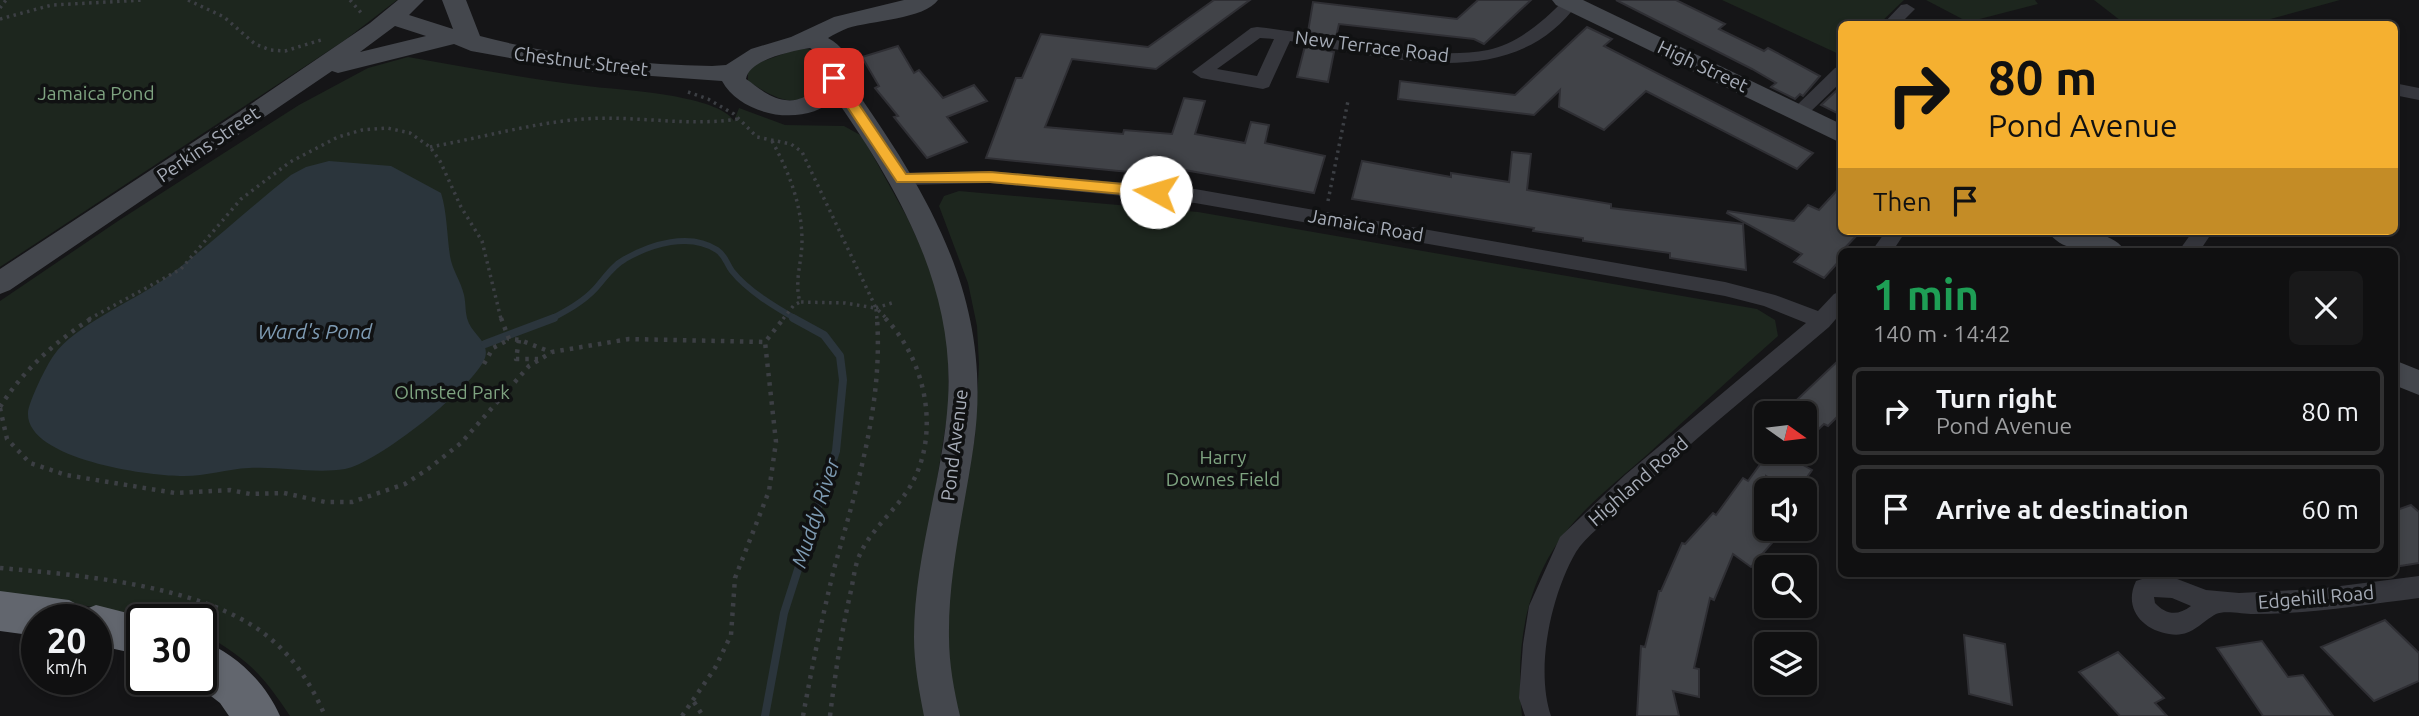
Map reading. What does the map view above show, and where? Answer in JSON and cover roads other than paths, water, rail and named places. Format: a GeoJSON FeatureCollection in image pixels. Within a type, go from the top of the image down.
{"type":"FeatureCollection","features":[{"type":"Feature","properties":{"kind":"highway"},"geometry":{"type":"LineString","coordinates":[[0,611],[21,614]]}},
{"type":"Feature","properties":{"kind":"highway"},"geometry":{"type":"LineString","coordinates":[[217,673],[236,688],[257,716]]}},
{"type":"Feature","properties":{"kind":"main road","name":"Perkins Street"},"geometry":{"type":"LineString","coordinates":[[0,283],[314,71],[379,18],[412,0]]}},
{"type":"Feature","properties":{"kind":"main road"},"geometry":{"type":"LineString","coordinates":[[314,71],[389,51],[462,40],[454,0]]}},
{"type":"Feature","properties":{"kind":"main road"},"geometry":{"type":"LineString","coordinates":[[864,122],[826,110],[780,109],[768,106],[740,88],[734,82],[733,73],[750,58],[798,42],[842,22],[895,11],[926,0]]}},
{"type":"Feature","properties":{"kind":"main road","name":"High Street"},"geometry":{"type":"LineString","coordinates":[[1567,2],[1838,132]]}},
{"type":"Feature","properties":{"kind":"main road"},"geometry":{"type":"LineString","coordinates":[[804,108],[825,97],[835,67],[851,38],[895,11]]}},
{"type":"Feature","properties":{"kind":"main road","name":"Chestnut Street"},"geometry":{"type":"LineString","coordinates":[[379,18],[567,64],[704,75],[733,73]]}},
{"type":"Feature","properties":{"kind":"main road"},"geometry":{"type":"LineString","coordinates":[[798,42],[814,40],[825,43],[835,67]]}},
{"type":"Feature","properties":{"kind":"main road","name":"Pond Avenue"},"geometry":{"type":"LineString","coordinates":[[835,67],[864,122],[902,179],[936,252],[955,306],[963,386],[932,606],[933,666],[942,716]]}},
{"type":"Feature","properties":{"kind":"main road"},"geometry":{"type":"LineString","coordinates":[[2072,235],[2102,248]]}},
{"type":"Feature","properties":{"kind":"main road"},"geometry":{"type":"LineString","coordinates":[[2398,374],[2419,383]]}},
{"type":"Feature","properties":{"kind":"street","name":"New Terrace Road"},"geometry":{"type":"LineString","coordinates":[[1284,35],[1408,54],[1469,57],[1489,55],[1524,41],[1567,2]]}},
{"type":"Feature","properties":{"kind":"street"},"geometry":{"type":"LineString","coordinates":[[1894,21],[1906,9]]}},
{"type":"Feature","properties":{"kind":"street"},"geometry":{"type":"LineString","coordinates":[[1800,113],[1838,75]]}},
{"type":"Feature","properties":{"kind":"street"},"geometry":{"type":"LineString","coordinates":[[2398,90],[2419,94]]}},
{"type":"Feature","properties":{"kind":"street","name":"Jamaica Road"},"geometry":{"type":"LineString","coordinates":[[902,179],[990,177],[1195,197],[1725,289],[1768,300],[1822,321]]}},
{"type":"Feature","properties":{"kind":"street","name":"Highland Road"},"geometry":{"type":"LineString","coordinates":[[1538,716],[1532,698],[1535,644],[1541,606],[1568,544],[1633,482],[1822,321],[1838,302]]}},
{"type":"Feature","properties":{"kind":"street","name":"Edgehill Road"},"geometry":{"type":"LineString","coordinates":[[2212,602],[2295,600],[2419,587]]}},
{"type":"Feature","properties":{"kind":"water","name":"Ward's Pond"},"geometry":{"type":"Polygon","coordinates":[[[329,161],[391,166],[441,193],[451,261],[463,290],[467,318],[486,352],[477,371],[444,404],[379,453],[360,464],[333,470],[249,468],[189,476],[142,473],[91,462],[67,453],[46,442],[33,429],[28,413],[31,401],[47,366],[63,344],[89,324],[163,280],[291,175],[306,167],[329,161]]]}},
{"type":"Feature","properties":{"kind":"waterway","name":"Muddy River"},"geometry":{"type":"LineString","coordinates":[[551,319],[585,298],[625,259],[658,245],[683,241],[695,242],[717,250],[746,285],[796,319]]}},
{"type":"Feature","properties":{"kind":"waterway","name":"Muddy River"},"geometry":{"type":"LineString","coordinates":[[485,344],[554,318]]}},
{"type":"Feature","properties":{"kind":"waterway","name":"Muddy River"},"geometry":{"type":"LineString","coordinates":[[765,716],[784,613],[836,451],[843,380],[840,356],[824,335],[793,318]]}},
{"type":"Feature","properties":{"kind":"park label","name":"Jamaica Pond"},"geometry":{"type":"Point","coordinates":[96,93]}},
{"type":"Feature","properties":{"kind":"park label","name":"Olmsted Park"},"geometry":{"type":"Point","coordinates":[452,392]}},
{"type":"Feature","properties":{"kind":"park label","name":"Harry Downes Field"},"geometry":{"type":"Point","coordinates":[1223,468]}}]}
